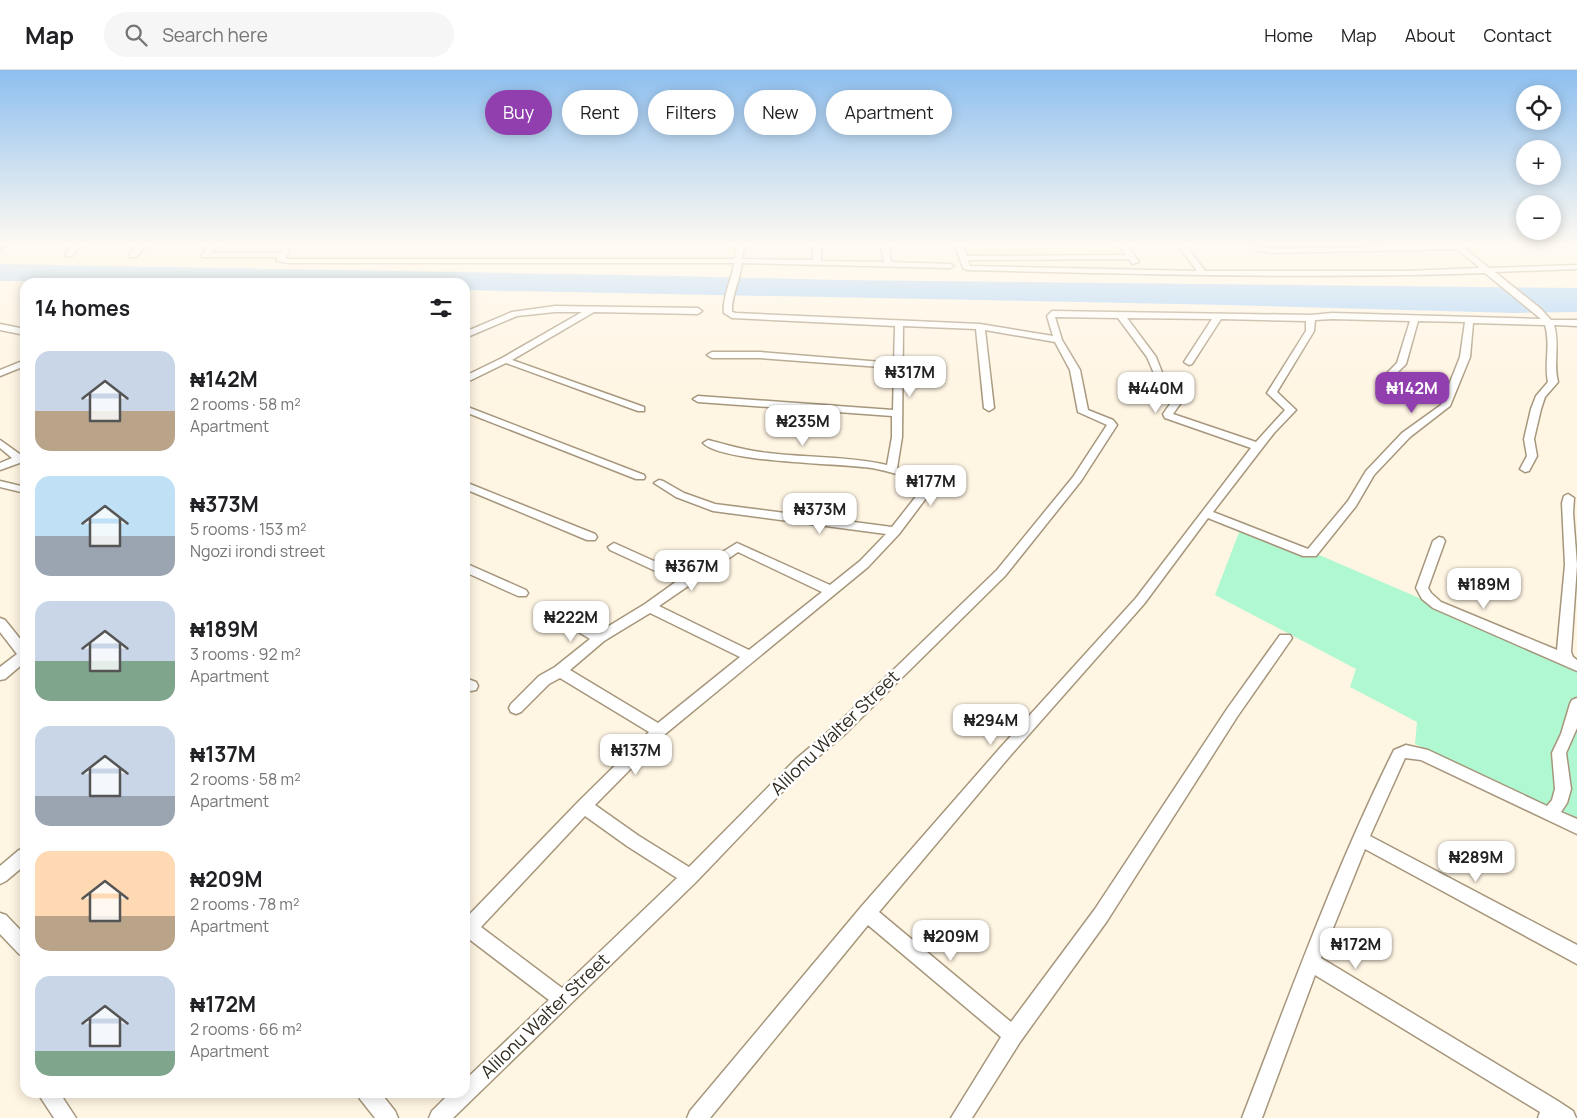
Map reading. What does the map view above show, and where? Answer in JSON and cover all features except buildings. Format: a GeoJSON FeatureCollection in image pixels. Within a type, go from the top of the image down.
{"type":"FeatureCollection","features":[{"type":"Feature","properties":{"kind":"street"},"geometry":{"type":"LineString","coordinates":[[730,294],[727,303],[728,313],[735,316],[980,327],[1058,340]]}},
{"type":"Feature","properties":{"kind":"street"},"geometry":{"type":"LineString","coordinates":[[1517,294],[1549,323],[1552,336],[1550,370],[1553,382],[1541,396],[1536,409],[1529,439],[1532,456],[1525,469]]}},
{"type":"Feature","properties":{"kind":"street"},"geometry":{"type":"LineString","coordinates":[[470,333],[515,314],[555,308],[698,311]]}},
{"type":"Feature","properties":{"kind":"street"},"geometry":{"type":"LineString","coordinates":[[470,378],[505,360],[594,309]]}},
{"type":"Feature","properties":{"kind":"street","name":"Alilonu Walter Street"},"geometry":{"type":"LineString","coordinates":[[470,1088],[690,877],[801,763],[839,731],[1001,573],[1078,479],[1112,425],[1083,412],[1075,370],[1058,340],[1051,316],[1052,314],[1121,316]]}},
{"type":"Feature","properties":{"kind":"street"},"geometry":{"type":"LineString","coordinates":[[1121,316],[1311,318],[1332,316],[1577,323]]}},
{"type":"Feature","properties":{"kind":"street"},"geometry":{"type":"LineString","coordinates":[[1121,316],[1151,357],[1159,376],[1179,394],[1180,397],[1168,414],[1169,416],[1259,447]]}},
{"type":"Feature","properties":{"kind":"street"},"geometry":{"type":"LineString","coordinates":[[1189,362],[1218,317]]}},
{"type":"Feature","properties":{"kind":"street"},"geometry":{"type":"LineString","coordinates":[[697,1118],[867,913],[1005,752],[1140,601],[1167,568],[1206,512],[1291,410],[1272,393],[1310,331],[1311,318]]}},
{"type":"Feature","properties":{"kind":"street"},"geometry":{"type":"LineString","coordinates":[[1387,378],[1401,364],[1415,318]]}},
{"type":"Feature","properties":{"kind":"street"},"geometry":{"type":"LineString","coordinates":[[1206,512],[1307,553],[1312,553],[1352,503],[1370,473],[1406,434],[1445,406],[1465,357],[1469,321]]}},
{"type":"Feature","properties":{"kind":"street"},"geometry":{"type":"LineString","coordinates":[[891,470],[897,437],[900,323]]}},
{"type":"Feature","properties":{"kind":"street"},"geometry":{"type":"LineString","coordinates":[[0,327],[20,331]]}},
{"type":"Feature","properties":{"kind":"street"},"geometry":{"type":"LineString","coordinates":[[980,327],[989,408]]}},
{"type":"Feature","properties":{"kind":"street"},"geometry":{"type":"LineString","coordinates":[[712,355],[760,356],[899,366]]}},
{"type":"Feature","properties":{"kind":"street"},"geometry":{"type":"LineString","coordinates":[[505,360],[641,409]]}},
{"type":"Feature","properties":{"kind":"street"},"geometry":{"type":"LineString","coordinates":[[0,373],[20,366]]}},
{"type":"Feature","properties":{"kind":"street"},"geometry":{"type":"LineString","coordinates":[[698,399],[897,413]]}},
{"type":"Feature","properties":{"kind":"street"},"geometry":{"type":"LineString","coordinates":[[470,411],[640,477]]}},
{"type":"Feature","properties":{"kind":"street"},"geometry":{"type":"LineString","coordinates":[[0,443],[20,457]]}},
{"type":"Feature","properties":{"kind":"street"},"geometry":{"type":"LineString","coordinates":[[470,923],[660,731],[864,564],[895,531],[931,485],[927,480],[891,470],[853,463],[775,457],[725,449],[708,443]]}},
{"type":"Feature","properties":{"kind":"street"},"geometry":{"type":"LineString","coordinates":[[0,467],[20,459]]}},
{"type":"Feature","properties":{"kind":"street"},"geometry":{"type":"LineString","coordinates":[[659,483],[680,495],[713,507],[895,531]]}},
{"type":"Feature","properties":{"kind":"street"},"geometry":{"type":"LineString","coordinates":[[0,484],[20,489]]}},
{"type":"Feature","properties":{"kind":"street"},"geometry":{"type":"LineString","coordinates":[[470,487],[591,537]]}},
{"type":"Feature","properties":{"kind":"street"},"geometry":{"type":"LineString","coordinates":[[1568,498],[1566,512],[1573,538],[1564,652],[1572,663]]}},
{"type":"Feature","properties":{"kind":"street"},"geometry":{"type":"LineString","coordinates":[[1439,541],[1422,588],[1426,596],[1437,605],[1572,663]]}},
{"type":"Feature","properties":{"kind":"street"},"geometry":{"type":"LineString","coordinates":[[614,547],[686,580]]}},
{"type":"Feature","properties":{"kind":"street"},"geometry":{"type":"LineString","coordinates":[[516,708],[544,680],[560,671],[600,638],[736,547],[831,591]]}},
{"type":"Feature","properties":{"kind":"street"},"geometry":{"type":"LineString","coordinates":[[470,569],[522,592]]}},
{"type":"Feature","properties":{"kind":"street"},"geometry":{"type":"LineString","coordinates":[[648,607],[750,656]]}},
{"type":"Feature","properties":{"kind":"street"},"geometry":{"type":"LineString","coordinates":[[561,615],[600,638]]}},
{"type":"Feature","properties":{"kind":"street"},"geometry":{"type":"LineString","coordinates":[[0,623],[20,649]]}},
{"type":"Feature","properties":{"kind":"street"},"geometry":{"type":"LineString","coordinates":[[961,1118],[1013,1035],[1101,915],[1232,713],[1285,638]]}},
{"type":"Feature","properties":{"kind":"street"},"geometry":{"type":"LineString","coordinates":[[0,675],[20,659]]}},
{"type":"Feature","properties":{"kind":"street"},"geometry":{"type":"LineString","coordinates":[[560,671],[660,731]]}},
{"type":"Feature","properties":{"kind":"street"},"geometry":{"type":"LineString","coordinates":[[1550,814],[1559,803],[1563,789],[1560,753],[1577,704]]}},
{"type":"Feature","properties":{"kind":"street"},"geometry":{"type":"LineString","coordinates":[[1252,1118],[1311,962],[1361,838],[1399,754],[1406,751],[1422,754],[1577,827]]}},
{"type":"Feature","properties":{"kind":"street"},"geometry":{"type":"LineString","coordinates":[[584,806],[633,842],[690,877]]}},
{"type":"Feature","properties":{"kind":"street"},"geometry":{"type":"LineString","coordinates":[[1361,838],[1577,955]]}},
{"type":"Feature","properties":{"kind":"street"},"geometry":{"type":"LineString","coordinates":[[0,876],[20,859]]}},
{"type":"Feature","properties":{"kind":"street"},"geometry":{"type":"LineString","coordinates":[[867,913],[1013,1035]]}},
{"type":"Feature","properties":{"kind":"street"},"geometry":{"type":"LineString","coordinates":[[0,921],[20,943]]}},
{"type":"Feature","properties":{"kind":"street"},"geometry":{"type":"LineString","coordinates":[[470,930],[563,1000]]}},
{"type":"Feature","properties":{"kind":"street"},"geometry":{"type":"LineString","coordinates":[[1311,962],[1555,1115]]}},
{"type":"Feature","properties":{"kind":"street"},"geometry":{"type":"LineString","coordinates":[[51,1098],[66,1118]]}},
{"type":"Feature","properties":{"kind":"street"},"geometry":{"type":"LineString","coordinates":[[372,1098],[388,1118]]}},
{"type":"Feature","properties":{"kind":"street","name":"Alilonu Walter Street"},"geometry":{"type":"LineString","coordinates":[[439,1118],[460,1098]]}},
{"type":"Feature","properties":{"kind":"green space"},"geometry":{"type":"Polygon","coordinates":[[[1243,522],[1577,666],[1577,822],[1415,744],[1417,722],[1350,687],[1356,669],[1215,595],[1243,522]]]}},
{"type":"Feature","properties":{"kind":"water"},"geometry":{"type":"Polygon","coordinates":[[[664,294],[1577,294],[1577,312],[1515,313],[1228,305],[664,294]]]}}]}
